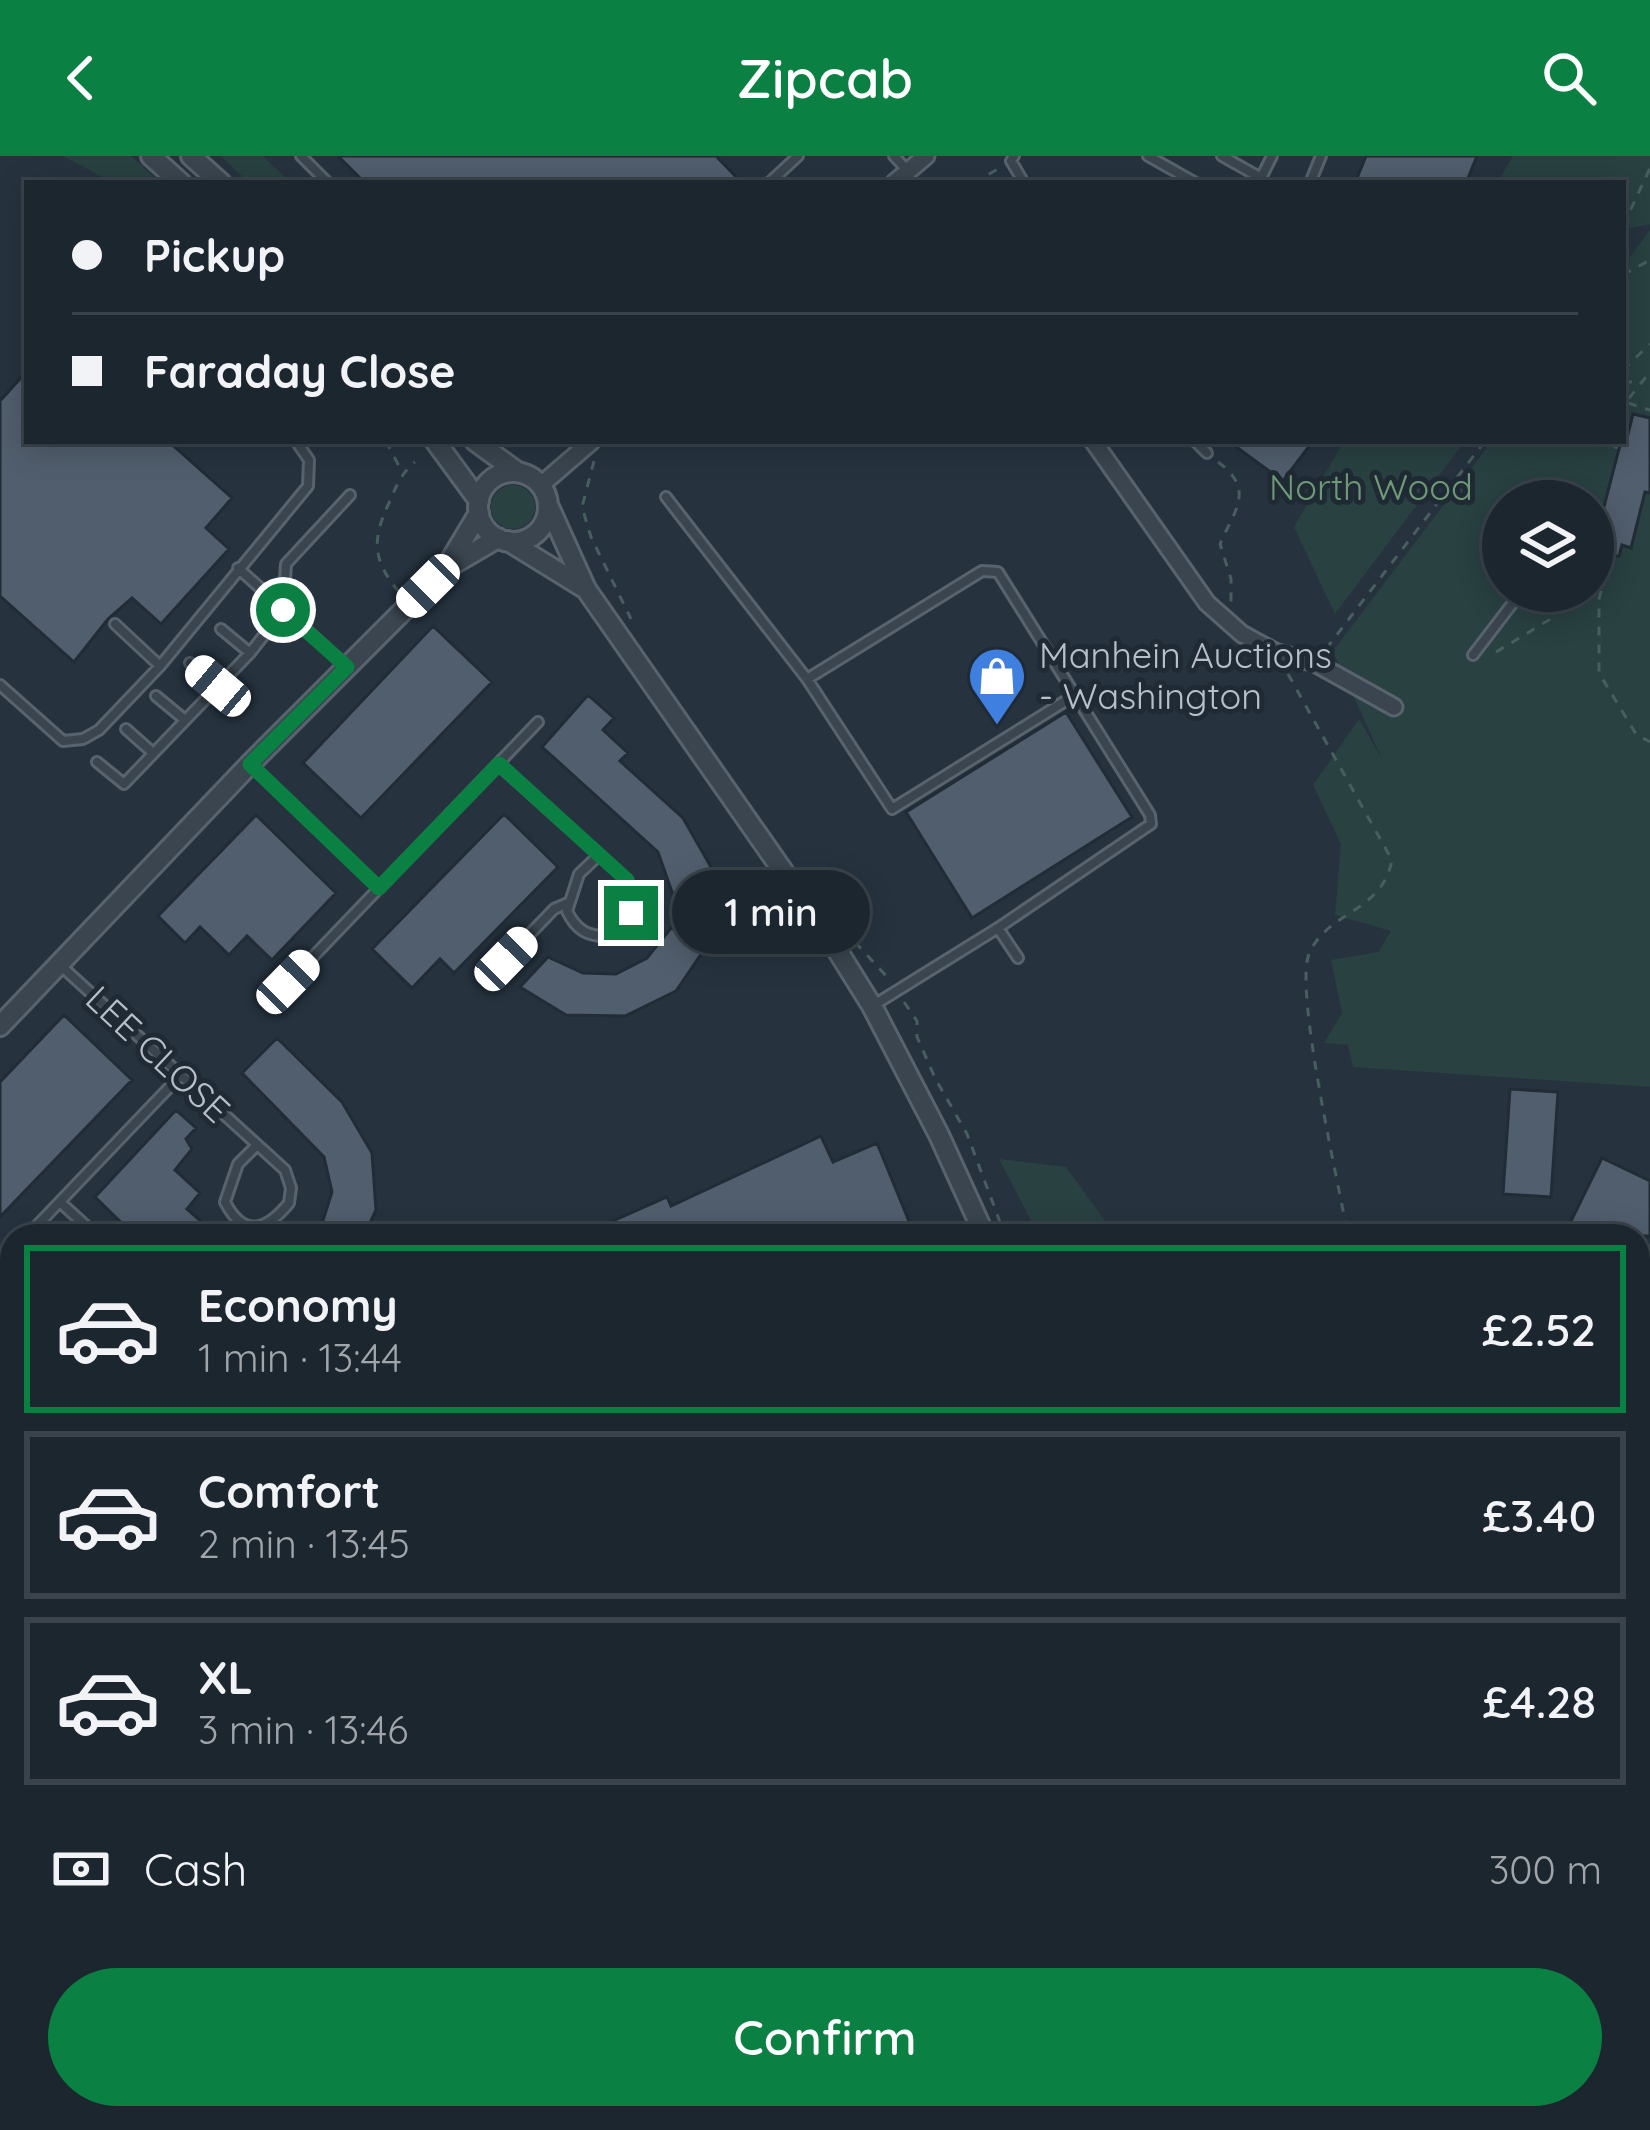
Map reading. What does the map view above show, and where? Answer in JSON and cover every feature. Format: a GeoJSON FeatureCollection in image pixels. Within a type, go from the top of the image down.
{"type":"FeatureCollection","features":[{"type":"Feature","properties":{"kind":"street"},"geometry":{"type":"LineString","coordinates":[[151,156],[179,180]]}},
{"type":"Feature","properties":{"kind":"street"},"geometry":{"type":"LineString","coordinates":[[191,156],[218,180]]}},
{"type":"Feature","properties":{"kind":"street"},"geometry":{"type":"LineString","coordinates":[[898,180],[926,156]]}},
{"type":"Feature","properties":{"kind":"street"},"geometry":{"type":"LineString","coordinates":[[437,444],[488,531],[586,589]]}},
{"type":"Feature","properties":{"kind":"street"},"geometry":{"type":"LineString","coordinates":[[479,444],[542,485],[586,589],[872,1006],[980,1224]]}},
{"type":"Feature","properties":{"kind":"street"},"geometry":{"type":"LineString","coordinates":[[542,485],[589,444]]}},
{"type":"Feature","properties":{"kind":"street"},"geometry":{"type":"LineString","coordinates":[[1095,444],[1207,603],[1275,652],[1315,663],[1394,707]]}},
{"type":"Feature","properties":{"kind":"street"},"geometry":{"type":"LineString","coordinates":[[0,1026],[250,764],[446,568],[490,480],[516,472]]}},
{"type":"Feature","properties":{"kind":"street"},"geometry":{"type":"LineString","coordinates":[[446,568],[503,540],[536,533],[549,507]]}},
{"type":"Feature","properties":{"kind":"lane"},"geometry":{"type":"LineString","coordinates":[[302,156],[325,180]]}},
{"type":"Feature","properties":{"kind":"lane"},"geometry":{"type":"LineString","coordinates":[[772,180],[797,156]]}},
{"type":"Feature","properties":{"kind":"lane"},"geometry":{"type":"LineString","coordinates":[[894,156],[909,172]]}},
{"type":"Feature","properties":{"kind":"lane"},"geometry":{"type":"LineString","coordinates":[[1148,156],[1191,180]]}},
{"type":"Feature","properties":{"kind":"lane"},"geometry":{"type":"LineString","coordinates":[[1222,156],[1261,178],[1273,156]]}},
{"type":"Feature","properties":{"kind":"lane"},"geometry":{"type":"LineString","coordinates":[[0,686],[63,741],[82,739],[99,730],[160,666],[308,486],[309,460],[298,444]]}},
{"type":"Feature","properties":{"kind":"lane"},"geometry":{"type":"LineString","coordinates":[[1198,444],[1208,453]]}},
{"type":"Feature","properties":{"kind":"lane"},"geometry":{"type":"LineString","coordinates":[[98,762],[124,784],[250,653],[283,610],[286,564],[350,495]]}},
{"type":"Feature","properties":{"kind":"lane"},"geometry":{"type":"LineString","coordinates":[[666,496],[808,679],[892,808],[1075,695]]}},
{"type":"Feature","properties":{"kind":"lane"},"geometry":{"type":"LineString","coordinates":[[238,568],[347,667]]}},
{"type":"Feature","properties":{"kind":"lane"},"geometry":{"type":"LineString","coordinates":[[808,679],[982,571],[998,572],[1150,815],[1150,824],[998,928],[872,1006]]}},
{"type":"Feature","properties":{"kind":"lane"},"geometry":{"type":"LineString","coordinates":[[1473,656],[1506,612]]}},
{"type":"Feature","properties":{"kind":"lane"},"geometry":{"type":"LineString","coordinates":[[115,624],[160,666]]}},
{"type":"Feature","properties":{"kind":"lane"},"geometry":{"type":"LineString","coordinates":[[220,629],[250,653]]}},
{"type":"Feature","properties":{"kind":"lane"},"geometry":{"type":"LineString","coordinates":[[190,663],[218,686]]}},
{"type":"Feature","properties":{"kind":"lane"},"geometry":{"type":"LineString","coordinates":[[156,696],[185,720]]}},
{"type":"Feature","properties":{"kind":"lane"},"geometry":{"type":"LineString","coordinates":[[288,982],[538,722]]}},
{"type":"Feature","properties":{"kind":"lane"},"geometry":{"type":"LineString","coordinates":[[126,729],[154,753]]}},
{"type":"Feature","properties":{"kind":"lane"},"geometry":{"type":"LineString","coordinates":[[250,764],[379,888]]}},
{"type":"Feature","properties":{"kind":"lane"},"geometry":{"type":"LineString","coordinates":[[499,764],[627,880],[631,913],[608,936],[596,937],[573,923],[568,903],[579,874],[599,855]]}},
{"type":"Feature","properties":{"kind":"lane"},"geometry":{"type":"LineString","coordinates":[[506,959],[554,909],[568,903]]}},
{"type":"Feature","properties":{"kind":"lane"},"geometry":{"type":"LineString","coordinates":[[998,928],[1018,958]]}},
{"type":"Feature","properties":{"kind":"lane","name":"LEE CLOSE"},"geometry":{"type":"LineString","coordinates":[[59,964],[285,1170],[290,1203],[268,1224]]}},
{"type":"Feature","properties":{"kind":"lane"},"geometry":{"type":"LineString","coordinates":[[39,1224],[181,1075]]}},
{"type":"Feature","properties":{"kind":"lane","name":"LEE CLOSE"},"geometry":{"type":"LineString","coordinates":[[246,1224],[226,1202],[238,1164],[257,1145]]}},
{"type":"Feature","properties":{"kind":"lane"},"geometry":{"type":"LineString","coordinates":[[60,1202],[84,1224]]}},
{"type":"Feature","properties":{"kind":"path"},"geometry":{"type":"LineString","coordinates":[[978,180],[1013,159]]}},
{"type":"Feature","properties":{"kind":"path"},"geometry":{"type":"LineString","coordinates":[[1626,220],[1650,168]]}},
{"type":"Feature","properties":{"kind":"path"},"geometry":{"type":"LineString","coordinates":[[1626,367],[1650,344]]}},
{"type":"Feature","properties":{"kind":"path"},"geometry":{"type":"LineString","coordinates":[[1650,372],[1626,402],[1650,410]]}},
{"type":"Feature","properties":{"kind":"path"},"geometry":{"type":"LineString","coordinates":[[1626,382],[1640,382]]}},
{"type":"Feature","properties":{"kind":"path"},"geometry":{"type":"LineString","coordinates":[[388,444],[403,474]]}},
{"type":"Feature","properties":{"kind":"path"},"geometry":{"type":"LineString","coordinates":[[1315,663],[1483,444]]}},
{"type":"Feature","properties":{"kind":"path"},"geometry":{"type":"LineString","coordinates":[[1616,444],[1620,448]]}},
{"type":"Feature","properties":{"kind":"path"},"geometry":{"type":"LineString","coordinates":[[1208,453],[1234,474],[1240,497],[1236,518],[1220,544],[1233,596],[1228,621]]}},
{"type":"Feature","properties":{"kind":"path"},"geometry":{"type":"LineString","coordinates":[[410,604],[382,572],[375,532],[403,474],[415,462]]}},
{"type":"Feature","properties":{"kind":"path"},"geometry":{"type":"LineString","coordinates":[[1496,652],[1549,620],[1547,612]]}},
{"type":"Feature","properties":{"kind":"path"},"geometry":{"type":"LineString","coordinates":[[1599,612],[1599,673],[1636,734],[1650,742]]}},
{"type":"Feature","properties":{"kind":"path"},"geometry":{"type":"LineString","coordinates":[[1275,652],[1392,860],[1379,893],[1321,936],[1307,956],[1305,999],[1346,1224]]}},
{"type":"Feature","properties":{"kind":"green space"},"geometry":{"type":"Polygon","coordinates":[[[63,156],[131,156],[158,180],[108,180],[63,156]]]}},
{"type":"Feature","properties":{"kind":"green space"},"geometry":{"type":"Polygon","coordinates":[[[221,156],[263,156],[288,180],[246,180],[221,156]]]}},
{"type":"Feature","properties":{"kind":"green space"},"geometry":{"type":"Polygon","coordinates":[[[1513,156],[1650,156],[1650,224],[1626,229],[1626,180],[1499,180],[1513,156]]]}},
{"type":"Feature","properties":{"kind":"green space"},"geometry":{"type":"Polygon","coordinates":[[[1650,230],[1650,1087],[1353,1067],[1348,1045],[1324,1043],[1342,1013],[1331,960],[1378,952],[1391,931],[1335,915],[1341,844],[1313,785],[1359,719],[1382,759],[1333,651],[1490,444],[1626,444],[1626,262],[1650,230]]]}},
{"type":"Feature","properties":{"kind":"green space","name":"North Wood"},"geometry":{"type":"Polygon","coordinates":[[[1342,444],[1463,444],[1335,614],[1294,527],[1342,444]]]}},
{"type":"Feature","properties":{"kind":"green space"},"geometry":{"type":"Polygon","coordinates":[[[513,485],[529,491],[535,507],[529,523],[513,529],[497,523],[491,507],[497,491],[513,485]]]}},
{"type":"Feature","properties":{"kind":"green space"},"geometry":{"type":"Polygon","coordinates":[[[999,1159],[1066,1167],[1107,1224],[1033,1224],[999,1159]]]}},
{"type":"Feature","properties":{"kind":"building"},"geometry":{"type":"Polygon","coordinates":[[[338,156],[716,156],[739,180],[362,180],[338,156]]]}},
{"type":"Feature","properties":{"kind":"building"},"geometry":{"type":"Polygon","coordinates":[[[1366,156],[1477,156],[1467,180],[1356,180],[1366,156]]]}},
{"type":"Feature","properties":{"kind":"building"},"geometry":{"type":"Polygon","coordinates":[[[24,374],[24,444],[171,444],[232,498],[206,528],[229,549],[161,624],[132,598],[108,619],[74,662],[0,596],[0,401],[24,374]]]}},
{"type":"Feature","properties":{"kind":"building"},"geometry":{"type":"Polygon","coordinates":[[[1633,414],[1650,418],[1650,493],[1645,492],[1631,548],[1622,545],[1619,556],[1614,556],[1611,480],[1620,444],[1626,444],[1633,414]]]}},
{"type":"Feature","properties":{"kind":"building"},"geometry":{"type":"Polygon","coordinates":[[[1232,444],[1311,444],[1283,481],[1232,444]]]}},
{"type":"Feature","properties":{"kind":"building"},"geometry":{"type":"Polygon","coordinates":[[[433,626],[492,682],[361,818],[303,763],[433,626]]]}},
{"type":"Feature","properties":{"kind":"building"},"geometry":{"type":"Polygon","coordinates":[[[588,695],[614,718],[603,730],[628,753],[620,761],[683,818],[711,867],[717,918],[671,912],[673,895],[658,852],[542,747],[588,695]]]}},
{"type":"Feature","properties":{"kind":"building","name":"Manhein Auctions - Washington"},"geometry":{"type":"Polygon","coordinates":[[[1066,712],[1132,817],[972,918],[906,812],[1066,712]]]}},
{"type":"Feature","properties":{"kind":"building"},"geometry":{"type":"Polygon","coordinates":[[[504,814],[558,867],[454,973],[440,959],[412,988],[372,949],[504,814]]]}},
{"type":"Feature","properties":{"kind":"building"},"geometry":{"type":"Polygon","coordinates":[[[256,815],[336,893],[272,960],[247,936],[229,955],[200,927],[185,943],[158,916],[256,815]]]}},
{"type":"Feature","properties":{"kind":"building"},"geometry":{"type":"Polygon","coordinates":[[[671,928],[708,944],[676,991],[625,1016],[566,1015],[520,987],[548,957],[583,973],[616,974],[647,958],[671,928]]]}},
{"type":"Feature","properties":{"kind":"building"},"geometry":{"type":"Polygon","coordinates":[[[64,1015],[132,1080],[0,1217],[0,1082],[64,1015]]]}},
{"type":"Feature","properties":{"kind":"building"},"geometry":{"type":"Polygon","coordinates":[[[277,1038],[342,1102],[372,1153],[376,1210],[370,1224],[322,1224],[332,1192],[324,1157],[242,1073],[277,1038]]]}},
{"type":"Feature","properties":{"kind":"building"},"geometry":{"type":"Polygon","coordinates":[[[1510,1089],[1558,1092],[1551,1197],[1503,1194],[1510,1089]]]}},
{"type":"Feature","properties":{"kind":"building"},"geometry":{"type":"Polygon","coordinates":[[[176,1110],[196,1128],[186,1139],[192,1149],[175,1170],[200,1193],[187,1209],[204,1224],[123,1224],[95,1197],[176,1110]]]}},
{"type":"Feature","properties":{"kind":"building"},"geometry":{"type":"Polygon","coordinates":[[[821,1136],[833,1162],[877,1143],[910,1224],[606,1224],[667,1197],[671,1206],[821,1136]]]}},
{"type":"Feature","properties":{"kind":"building"},"geometry":{"type":"Polygon","coordinates":[[[1602,1158],[1650,1181],[1650,1224],[1569,1224],[1602,1158]]]}},
{"type":"Feature","properties":{"kind":"place","name":"Manhein Auctions - Washington"},"geometry":{"type":"Point","coordinates":[997,727]}},
{"type":"Feature","properties":{"kind":"route"},"geometry":{"type":"LineString","coordinates":[[283,610],[347,667],[250,764],[379,888],[499,764],[627,880],[631,913]]}}]}
